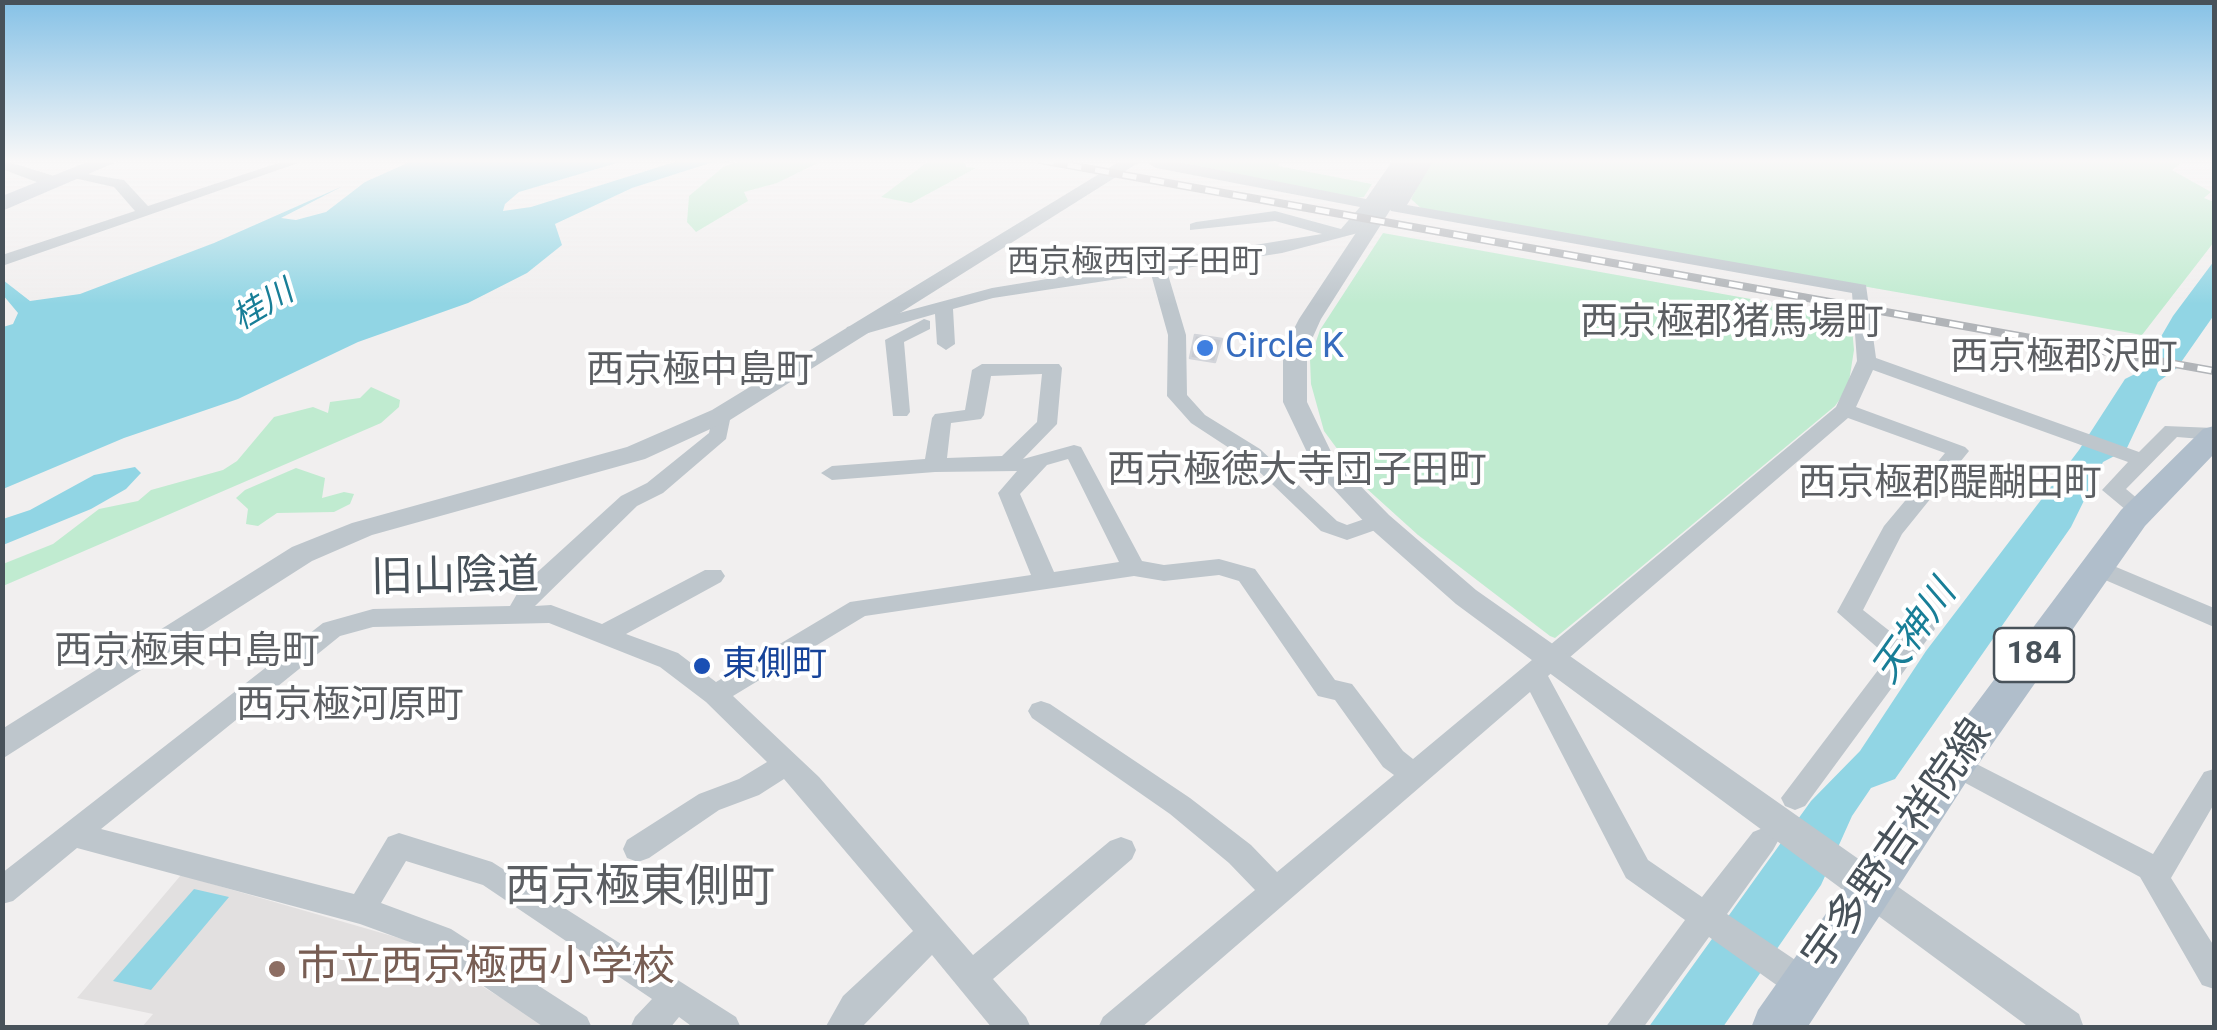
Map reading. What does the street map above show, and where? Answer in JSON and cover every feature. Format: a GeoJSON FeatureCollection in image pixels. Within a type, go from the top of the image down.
{"type":"FeatureCollection","features":[{"type":"Feature","properties":{"kind":"main road","name":"宇多野吉祥院線"},"geometry":{"type":"LineString","coordinates":[[1777,1028],[1790,976],[1860,880],[1955,764],[2140,510],[2214,435]]}},
{"type":"Feature","properties":{"kind":"street"},"geometry":{"type":"LineString","coordinates":[[142,208],[146,213]]}},
{"type":"Feature","properties":{"kind":"street"},"geometry":{"type":"LineString","coordinates":[[2,261],[160,208]]}},
{"type":"Feature","properties":{"kind":"street"},"geometry":{"type":"LineString","coordinates":[[2,746],[242,591],[336,538],[636,453],[721,416],[1055,208]]}},
{"type":"Feature","properties":{"kind":"street"},"geometry":{"type":"LineString","coordinates":[[900,412],[894,340],[944,312],[992,293],[1342,234],[1352,230],[1366,208]]}},
{"type":"Feature","properties":{"kind":"street"},"geometry":{"type":"LineString","coordinates":[[1382,208],[1310,319],[1296,350],[1295,402],[1309,440],[1339,482],[1544,668],[1779,820],[2064,1028]]}},
{"type":"Feature","properties":{"kind":"street"},"geometry":{"type":"LineString","coordinates":[[1115,1028],[1845,410],[1866,360],[1860,289],[1397,208]]}},
{"type":"Feature","properties":{"kind":"street"},"geometry":{"type":"LineString","coordinates":[[1196,227],[1275,216],[1342,234]]}},
{"type":"Feature","properties":{"kind":"street"},"geometry":{"type":"LineString","coordinates":[[1158,268],[1177,335],[1177,396],[1198,418],[1253,454],[1329,526],[1348,533],[1379,521]]}},
{"type":"Feature","properties":{"kind":"street"},"geometry":{"type":"LineString","coordinates":[[854,331],[944,312]]}},
{"type":"Feature","properties":{"kind":"street"},"geometry":{"type":"LineString","coordinates":[[944,312],[946,344]]}},
{"type":"Feature","properties":{"kind":"street"},"geometry":{"type":"LineString","coordinates":[[1866,360],[2135,458]]}},
{"type":"Feature","properties":{"kind":"street"},"geometry":{"type":"LineString","coordinates":[[935,465],[942,418],[974,415],[982,370],[1052,368],[1046,424],[1008,462]]}},
{"type":"Feature","properties":{"kind":"street"},"geometry":{"type":"LineString","coordinates":[[1845,410],[1958,451],[1892,531],[1849,612],[1903,654]]}},
{"type":"Feature","properties":{"kind":"street"},"geometry":{"type":"LineString","coordinates":[[519,612],[530,593],[630,501],[655,488],[719,435],[721,416]]}},
{"type":"Feature","properties":{"kind":"street"},"geometry":{"type":"LineString","coordinates":[[2140,510],[2113,490],[2135,458],[2172,430],[2214,435]]}},
{"type":"Feature","properties":{"kind":"street"},"geometry":{"type":"LineString","coordinates":[[1045,580],[1009,493],[1038,460],[1074,451],[1134,568]]}},
{"type":"Feature","properties":{"kind":"street"},"geometry":{"type":"LineString","coordinates":[[832,473],[1008,462],[1031,469]]}},
{"type":"Feature","properties":{"kind":"street"},"geometry":{"type":"LineString","coordinates":[[715,695],[859,608],[1134,568],[1164,574],[1220,567],[1248,574],[1326,688],[1343,690],[1393,759],[1415,776]]}},
{"type":"Feature","properties":{"kind":"street"},"geometry":{"type":"LineString","coordinates":[[2097,567],[2214,618]]}},
{"type":"Feature","properties":{"kind":"street"},"geometry":{"type":"LineString","coordinates":[[605,634],[713,576]]}},
{"type":"Feature","properties":{"kind":"street","name":"旧山陰道"},"geometry":{"type":"LineString","coordinates":[[2,891],[332,629],[373,618],[551,614],[669,660],[715,695],[786,763],[1014,1028]]}},
{"type":"Feature","properties":{"kind":"street"},"geometry":{"type":"LineString","coordinates":[[1622,1028],[1709,921],[1779,820],[1923,628]]}},
{"type":"Feature","properties":{"kind":"street"},"geometry":{"type":"LineString","coordinates":[[1544,668],[1636,869],[1790,976]]}},
{"type":"Feature","properties":{"kind":"street"},"geometry":{"type":"LineString","coordinates":[[1041,711],[1180,806],[1240,854],[1276,892]]}},
{"type":"Feature","properties":{"kind":"street"},"geometry":{"type":"LineString","coordinates":[[638,849],[709,802],[749,787],[786,763]]}},
{"type":"Feature","properties":{"kind":"street"},"geometry":{"type":"LineString","coordinates":[[1955,764],[2157,871]]}},
{"type":"Feature","properties":{"kind":"street"},"geometry":{"type":"LineString","coordinates":[[2214,780],[2155,878],[2214,974]]}},
{"type":"Feature","properties":{"kind":"street"},"geometry":{"type":"LineString","coordinates":[[74,835],[362,910],[440,939],[574,1028]]}},
{"type":"Feature","properties":{"kind":"street"},"geometry":{"type":"LineString","coordinates":[[362,910],[399,846],[492,875],[674,999],[724,1028]]}},
{"type":"Feature","properties":{"kind":"street"},"geometry":{"type":"LineString","coordinates":[[971,977],[1121,850]]}},
{"type":"Feature","properties":{"kind":"street"},"geometry":{"type":"LineString","coordinates":[[842,1028],[855,1008],[933,933]]}},
{"type":"Feature","properties":{"kind":"street"},"geometry":{"type":"LineString","coordinates":[[647,1028],[674,999]]}},
{"type":"Feature","properties":{"kind":"shaded area","name":"市立西京極西小学校"},"geometry":{"type":"Polygon","coordinates":[[[181,875],[406,940],[549,1027],[142,1027],[153,1014],[77,998],[181,875]]]}},
{"type":"Feature","properties":{"kind":"green space"},"geometry":{"type":"Polygon","coordinates":[[[688,208],[736,208],[696,232],[687,222],[688,208]]]}},
{"type":"Feature","properties":{"kind":"green space"},"geometry":{"type":"Polygon","coordinates":[[[2214,208],[2214,242],[2142,335],[1422,209],[2214,208]]]}},
{"type":"Feature","properties":{"kind":"green space"},"geometry":{"type":"Polygon","coordinates":[[[1383,233],[1851,317],[1854,350],[1848,388],[1835,406],[1555,638],[1418,535],[1366,488],[1324,431],[1311,384],[1310,359],[1320,330],[1383,233]]]}},
{"type":"Feature","properties":{"kind":"green space"},"geometry":{"type":"Polygon","coordinates":[[[371,387],[400,400],[399,407],[381,423],[3,586],[3,564],[53,544],[99,509],[138,501],[151,490],[223,470],[237,461],[274,417],[313,407],[328,413],[330,402],[360,398],[371,387]]]}},
{"type":"Feature","properties":{"kind":"green space"},"geometry":{"type":"Polygon","coordinates":[[[296,468],[325,478],[322,498],[344,492],[354,494],[350,504],[334,512],[277,513],[258,526],[246,524],[248,509],[236,498],[245,490],[296,468]]]}},
{"type":"Feature","properties":{"kind":"water","name":"桂川"},"geometry":{"type":"Polygon","coordinates":[[[293,208],[300,208],[281,218],[296,220],[331,208],[589,208],[555,224],[562,245],[527,273],[468,303],[358,342],[238,399],[124,438],[3,489],[3,327],[13,324],[18,313],[3,295],[3,280],[30,301],[80,294],[293,208]]]}},
{"type":"Feature","properties":{"kind":"water"},"geometry":{"type":"Polygon","coordinates":[[[2214,261],[2214,315],[2177,368],[2158,382],[2126,450],[2103,462],[2071,527],[1895,779],[1871,788],[1852,816],[1821,885],[1723,1027],[1648,1028],[1811,801],[1860,751],[1926,651],[2079,450],[2125,379],[2141,371],[2173,316],[2214,261]]]}},
{"type":"Feature","properties":{"kind":"water"},"geometry":{"type":"Polygon","coordinates":[[[135,467],[141,473],[126,489],[91,509],[3,545],[3,519],[30,510],[94,475],[135,467]]]}},
{"type":"Feature","properties":{"kind":"water"},"geometry":{"type":"Polygon","coordinates":[[[194,889],[229,897],[151,990],[113,981],[194,889]]]}},
{"type":"Feature","properties":{"kind":"building","name":"Circle K"},"geometry":{"type":"Polygon","coordinates":[[[1195,335],[1222,339],[1215,362],[1190,358],[1195,335]]]}},
{"type":"Feature","properties":{"kind":"railway"},"geometry":{"type":"LineString","coordinates":[[1307,208],[2214,371]]}},
{"type":"Feature","properties":{"kind":"place","name":"Circle K"},"geometry":{"type":"Point","coordinates":[1205,348]}},
{"type":"Feature","properties":{"kind":"place","name":"東側町"},"geometry":{"type":"Point","coordinates":[702,666]}},
{"type":"Feature","properties":{"kind":"place","name":"市立西京極西小学校"},"geometry":{"type":"Point","coordinates":[277,969]}},
{"type":"Feature","properties":{"kind":"district","name":"西京極西団子田町"},"geometry":{"type":"Point","coordinates":[1135,264]}},
{"type":"Feature","properties":{"kind":"district","name":"西京極郡猪馬場町"},"geometry":{"type":"Point","coordinates":[1732,324]}},
{"type":"Feature","properties":{"kind":"district","name":"西京極郡沢町"},"geometry":{"type":"Point","coordinates":[2064,359]}},
{"type":"Feature","properties":{"kind":"district","name":"西京極中島町"},"geometry":{"type":"Point","coordinates":[700,372]}},
{"type":"Feature","properties":{"kind":"district","name":"西京極徳大寺団子田町"},"geometry":{"type":"Point","coordinates":[1297,472]}},
{"type":"Feature","properties":{"kind":"district","name":"西京極郡醍醐田町"},"geometry":{"type":"Point","coordinates":[1950,485]}},
{"type":"Feature","properties":{"kind":"district","name":"西京極東中島町"},"geometry":{"type":"Point","coordinates":[187,653]}},
{"type":"Feature","properties":{"kind":"district","name":"西京極河原町"},"geometry":{"type":"Point","coordinates":[350,707]}},
{"type":"Feature","properties":{"kind":"district","name":"西京極東側町"},"geometry":{"type":"Point","coordinates":[640,890]}},
{"type":"Feature","properties":{"kind":"water label","name":"天神川"},"geometry":{"type":"Point","coordinates":[1916,633]}}]}
